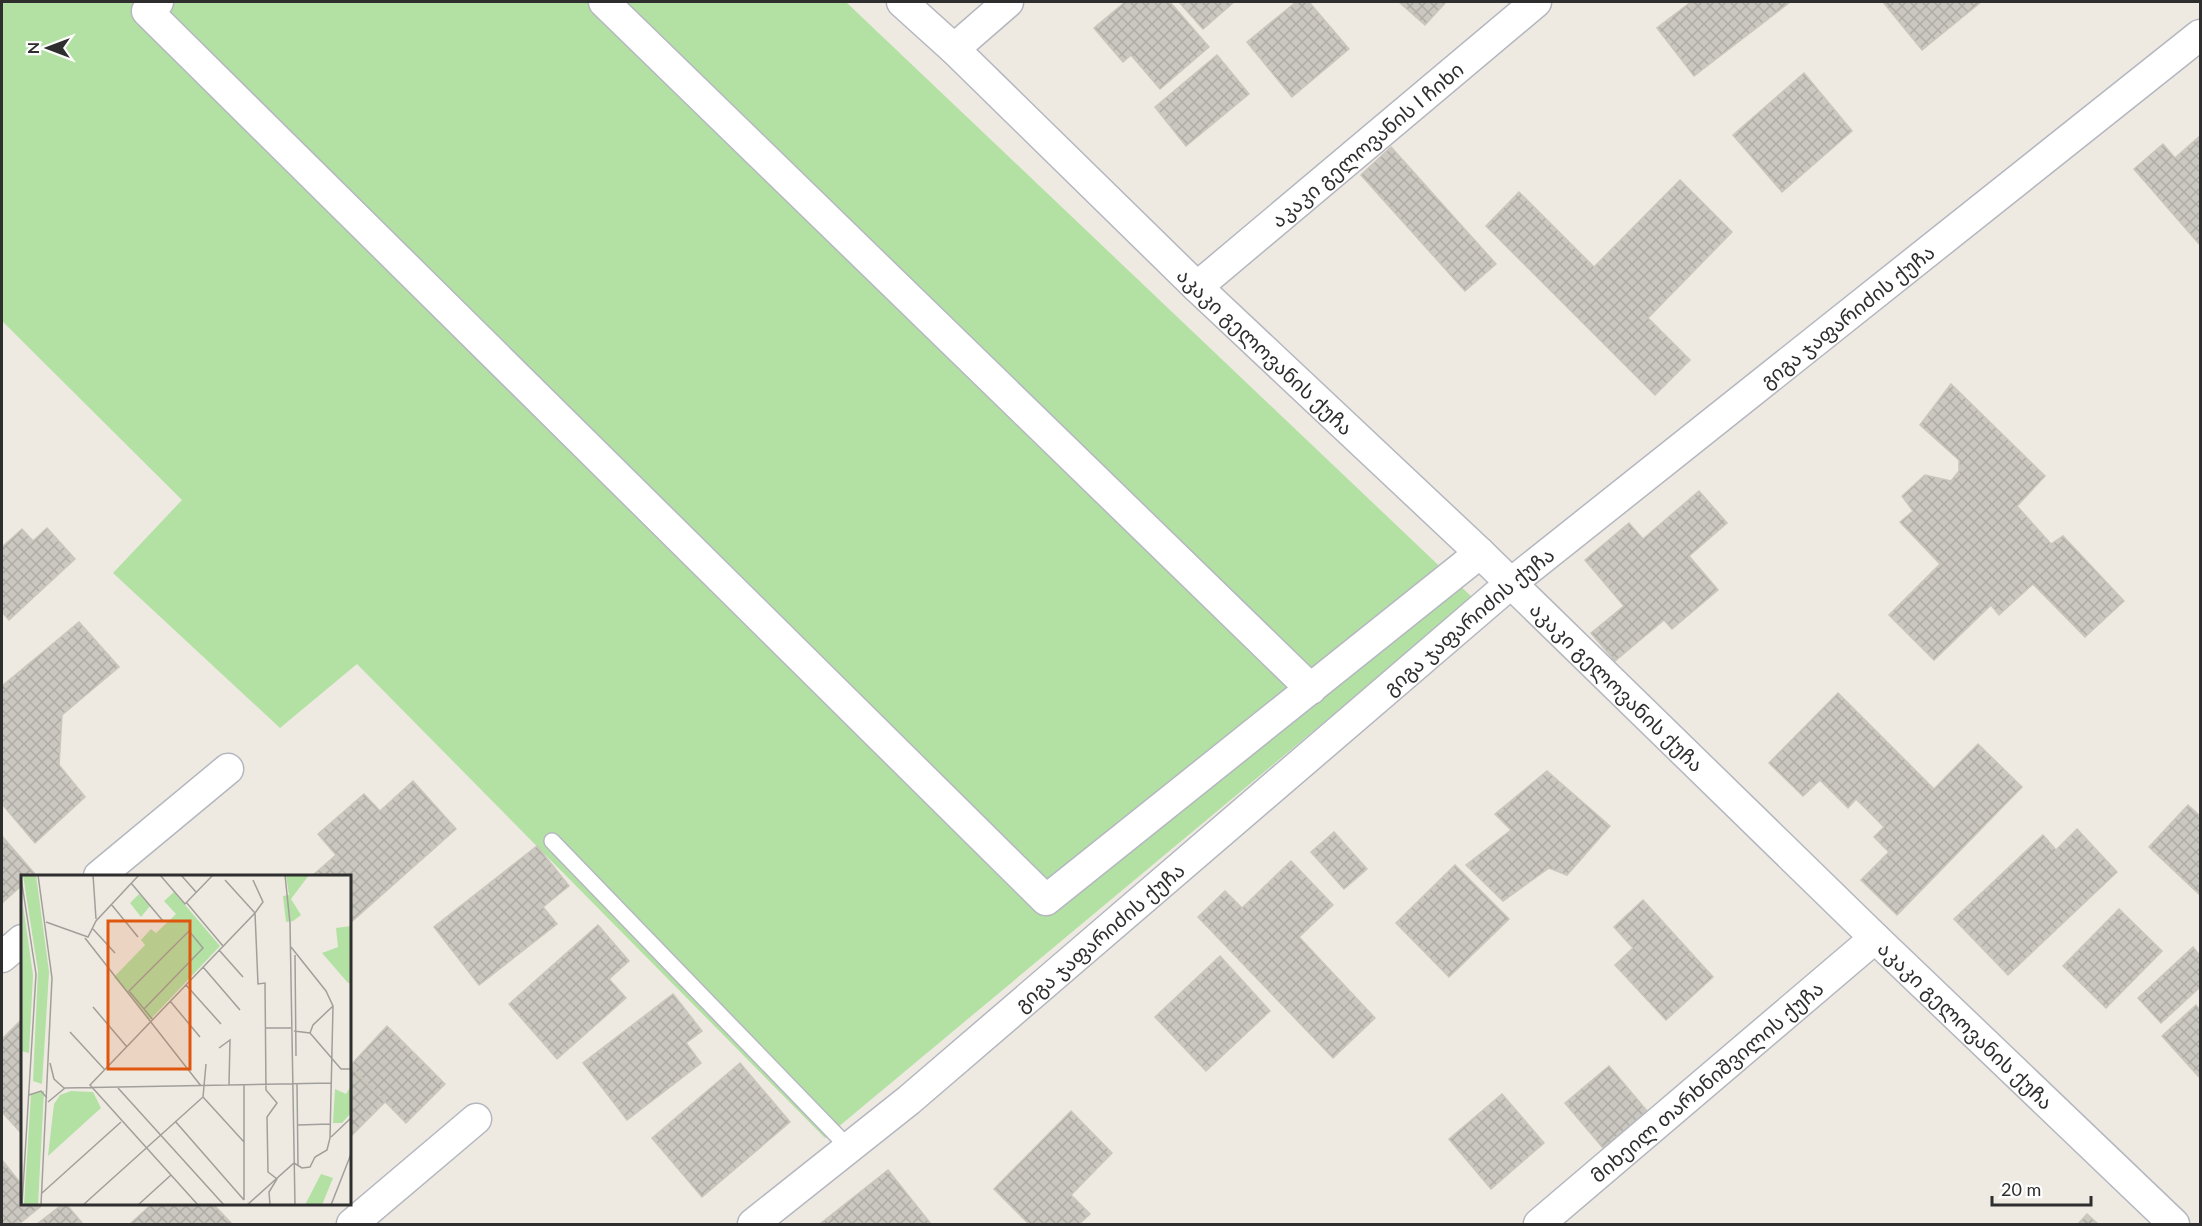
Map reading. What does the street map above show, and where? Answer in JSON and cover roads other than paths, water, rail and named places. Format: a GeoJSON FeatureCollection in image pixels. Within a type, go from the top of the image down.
{"type":"FeatureCollection","features":[{"type":"Feature","properties":{"kind":"street"},"geometry":{"type":"LineString","coordinates":[[158,2],[147,11],[1046,900],[1480,553]]}},
{"type":"Feature","properties":{"kind":"street"},"geometry":{"type":"LineString","coordinates":[[604,2],[1311,689]]}},
{"type":"Feature","properties":{"kind":"street","name":"აკაკი გელოვანის ქუჩა"},"geometry":{"type":"LineString","coordinates":[[902,2],[954,49],[1197,287],[1480,553],[1875,939],[2174,1224]]}},
{"type":"Feature","properties":{"kind":"street"},"geometry":{"type":"LineString","coordinates":[[954,49],[1008,2]]}},
{"type":"Feature","properties":{"kind":"street","name":"აკაკი გელოვანის I ჩიხი"},"geometry":{"type":"LineString","coordinates":[[1197,287],[1536,2]]}},
{"type":"Feature","properties":{"kind":"street","name":"გიგა ჯაფარიძის ქუჩა"},"geometry":{"type":"LineString","coordinates":[[753,1224],[909,1100],[1510,584],[2200,35]]}},
{"type":"Feature","properties":{"kind":"street"},"geometry":{"type":"LineString","coordinates":[[100,875],[228,769]]}},
{"type":"Feature","properties":{"kind":"street","name":"მიხეილ თარხნიშვილის ქუჩა"},"geometry":{"type":"LineString","coordinates":[[1539,1224],[1875,939]]}},
{"type":"Feature","properties":{"kind":"street"},"geometry":{"type":"LineString","coordinates":[[2,957],[21,941]]}},
{"type":"Feature","properties":{"kind":"street"},"geometry":{"type":"LineString","coordinates":[[352,1224],[476,1119]]}},
{"type":"Feature","properties":{"kind":"lane"},"geometry":{"type":"LineString","coordinates":[[552,841],[849,1148]]}}]}
